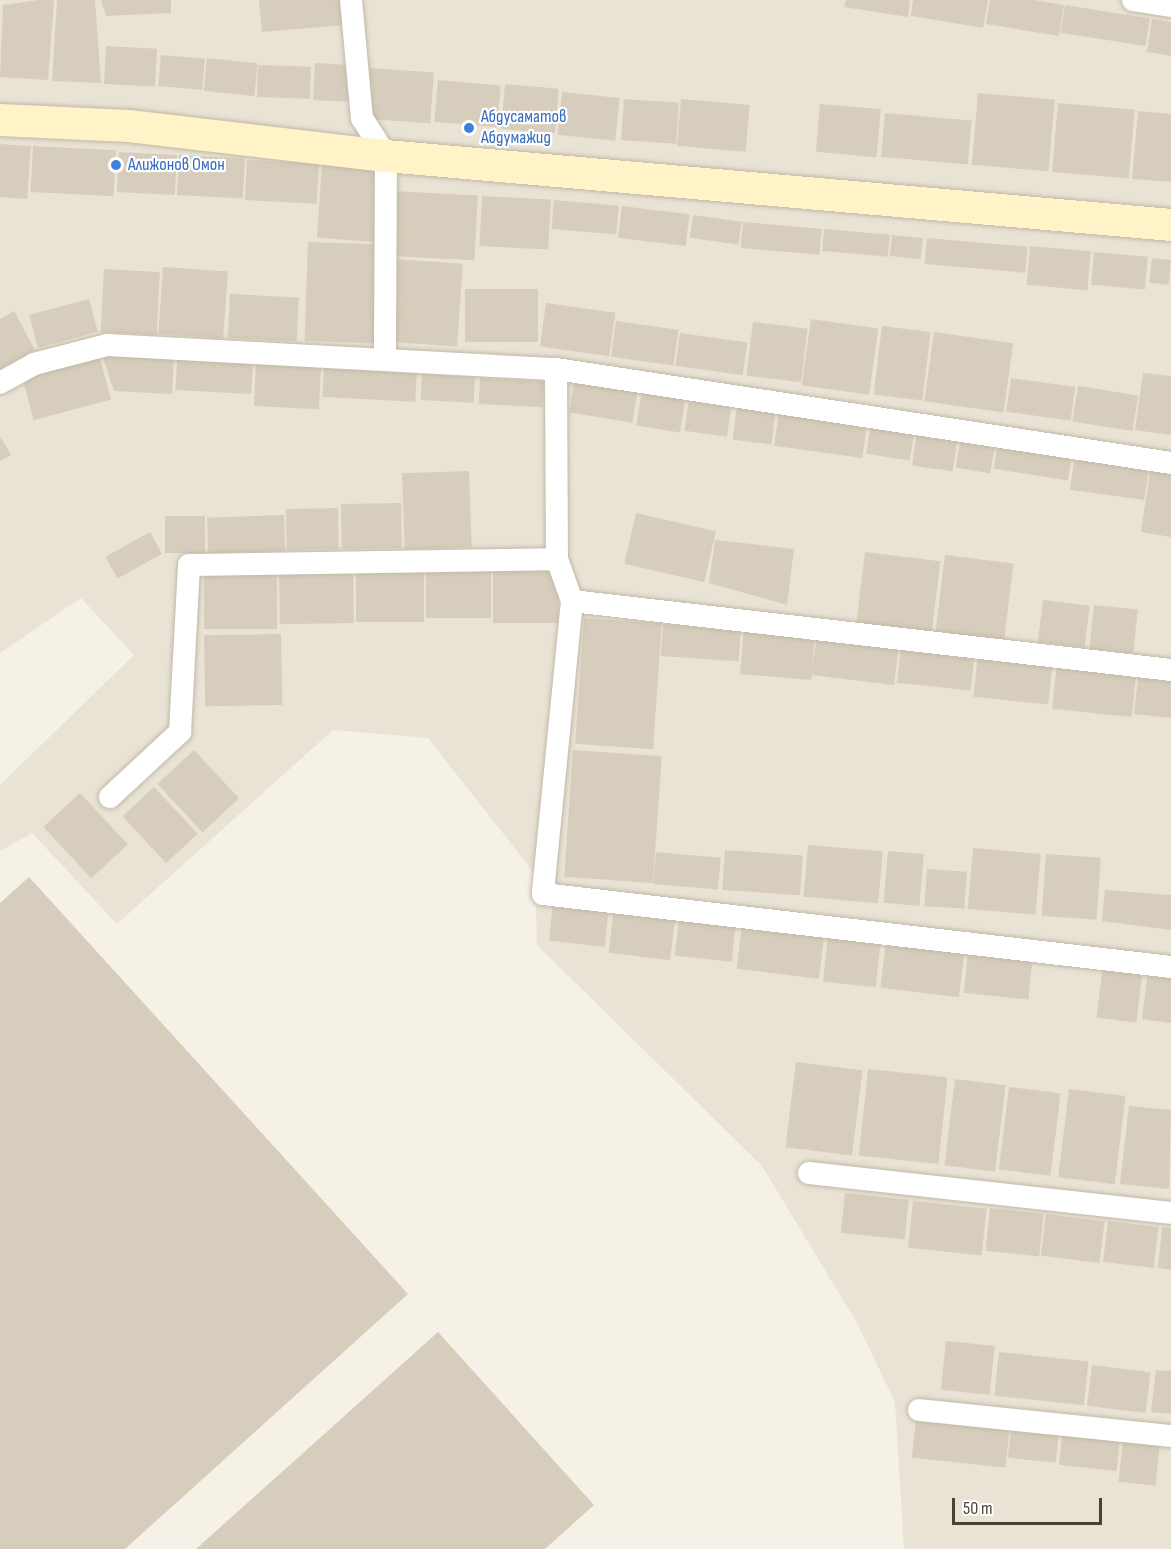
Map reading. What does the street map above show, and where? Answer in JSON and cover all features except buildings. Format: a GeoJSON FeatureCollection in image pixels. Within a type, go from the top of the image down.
{"type":"FeatureCollection","features":[{"type":"Feature","properties":{"kind":"main road"},"geometry":{"type":"LineString","coordinates":[[0,120],[129,126],[386,156],[1171,225]]}},
{"type":"Feature","properties":{"kind":"street"},"geometry":{"type":"LineString","coordinates":[[351,0],[362,118],[386,156],[385,360]]}},
{"type":"Feature","properties":{"kind":"street"},"geometry":{"type":"LineString","coordinates":[[1133,0],[1171,6]]}},
{"type":"Feature","properties":{"kind":"street"},"geometry":{"type":"LineString","coordinates":[[0,383],[34,364],[107,345],[556,369],[1171,463]]}},
{"type":"Feature","properties":{"kind":"street"},"geometry":{"type":"LineString","coordinates":[[556,369],[557,559],[573,601],[543,894],[1171,967]]}},
{"type":"Feature","properties":{"kind":"street"},"geometry":{"type":"LineString","coordinates":[[110,797],[180,732],[189,565],[557,559]]}},
{"type":"Feature","properties":{"kind":"street"},"geometry":{"type":"LineString","coordinates":[[573,601],[1171,670]]}},
{"type":"Feature","properties":{"kind":"street"},"geometry":{"type":"LineString","coordinates":[[809,1173],[1171,1213]]}},
{"type":"Feature","properties":{"kind":"street"},"geometry":{"type":"LineString","coordinates":[[919,1410],[1171,1436]]}},
{"type":"Feature","properties":{"kind":"shaded area"},"geometry":{"type":"Polygon","coordinates":[[[0,0],[1171,0],[1171,1549],[904,1549],[895,1402],[857,1323],[762,1166],[537,945],[535,874],[428,738],[333,730],[117,924],[32,833],[0,851],[0,785],[134,655],[81,598],[0,653],[0,0]]]}},
{"type":"Feature","properties":{"kind":"place","name":"Абдусаматов Абдумажид"},"geometry":{"type":"Point","coordinates":[469,128]}},
{"type":"Feature","properties":{"kind":"place","name":"Алижонов Омон"},"geometry":{"type":"Point","coordinates":[116,165]}}]}
